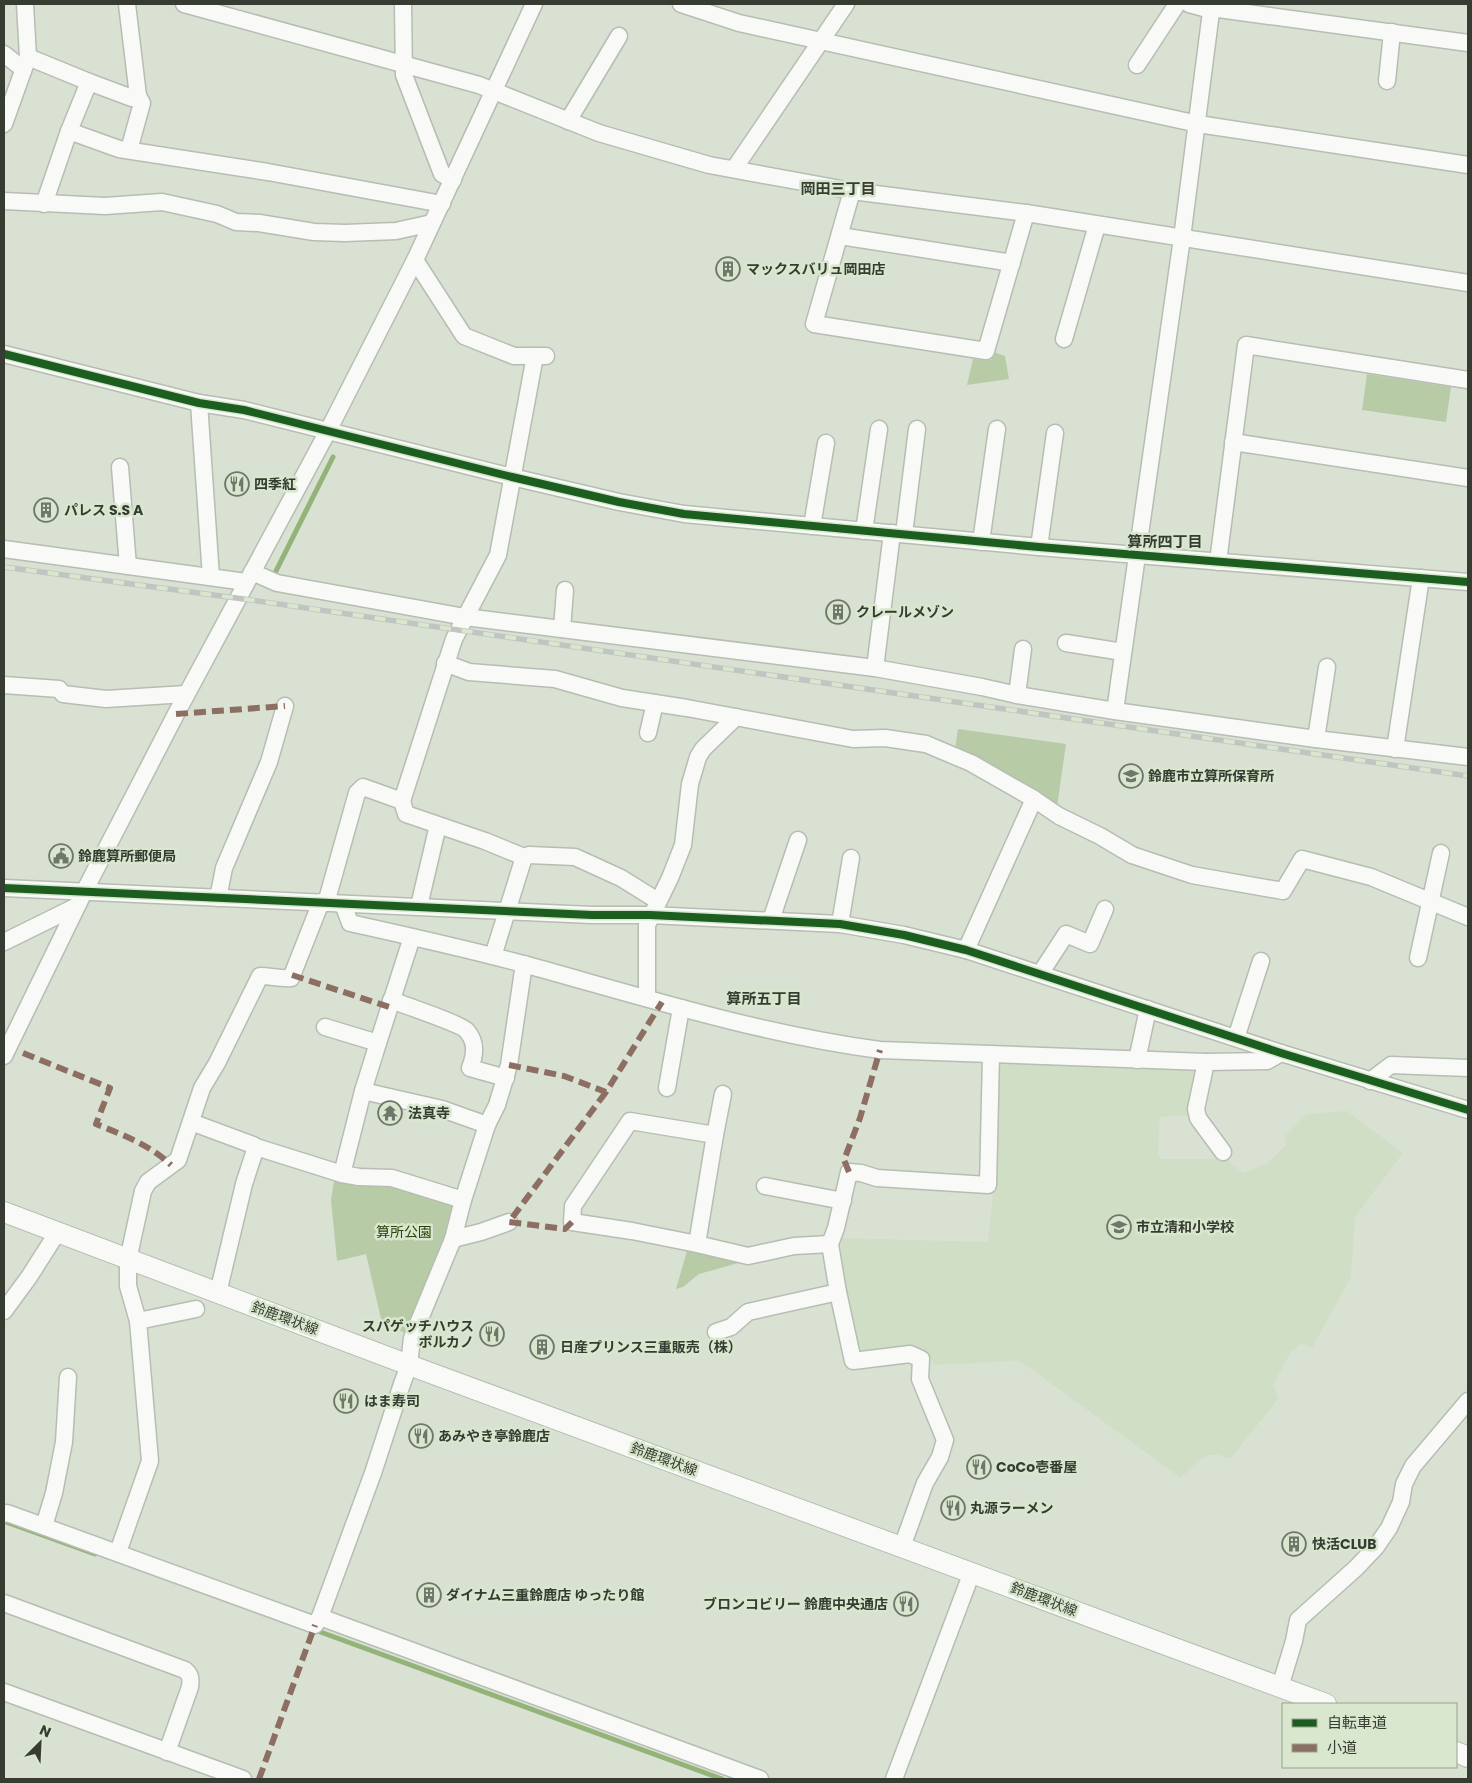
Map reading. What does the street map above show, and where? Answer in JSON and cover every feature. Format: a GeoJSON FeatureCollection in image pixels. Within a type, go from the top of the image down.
{"type":"FeatureCollection","features":[{"type":"Feature","properties":{"kind":"main road","name":"鈴鹿環状線"},"geometry":{"type":"LineString","coordinates":[[4,1212],[408,1365],[1323,1703]]}},
{"type":"Feature","properties":{"kind":"street"},"geometry":{"type":"LineString","coordinates":[[4,124],[25,63],[25,4]]}},
{"type":"Feature","properties":{"kind":"street"},"geometry":{"type":"LineString","coordinates":[[127,4],[138,96],[142,103],[128,150]]}},
{"type":"Feature","properties":{"kind":"street"},"geometry":{"type":"LineString","coordinates":[[184,4],[479,85],[599,132],[700,162],[852,191],[1026,213],[1468,283]]}},
{"type":"Feature","properties":{"kind":"street"},"geometry":{"type":"LineString","coordinates":[[403,4],[404,75],[442,174],[453,180]]}},
{"type":"Feature","properties":{"kind":"street"},"geometry":{"type":"LineString","coordinates":[[4,1056],[80,900],[186,694],[328,431],[415,260],[534,4]]}},
{"type":"Feature","properties":{"kind":"street"},"geometry":{"type":"LineString","coordinates":[[681,4],[739,23],[1198,124],[1468,165]]}},
{"type":"Feature","properties":{"kind":"street"},"geometry":{"type":"LineString","coordinates":[[734,169],[846,4]]}},
{"type":"Feature","properties":{"kind":"street"},"geometry":{"type":"LineString","coordinates":[[1137,65],[1177,4]]}},
{"type":"Feature","properties":{"kind":"street"},"geometry":{"type":"LineString","coordinates":[[1189,4],[1468,43]]}},
{"type":"Feature","properties":{"kind":"street"},"geometry":{"type":"LineString","coordinates":[[1114,711],[1198,124],[1211,7]]}},
{"type":"Feature","properties":{"kind":"street"},"geometry":{"type":"LineString","coordinates":[[1386,81],[1392,32]]}},
{"type":"Feature","properties":{"kind":"street"},"geometry":{"type":"LineString","coordinates":[[568,121],[619,36]]}},
{"type":"Feature","properties":{"kind":"street"},"geometry":{"type":"LineString","coordinates":[[4,54],[25,63],[89,82],[132,98],[138,96]]}},
{"type":"Feature","properties":{"kind":"street"},"geometry":{"type":"LineString","coordinates":[[44,204],[68,131],[89,82]]}},
{"type":"Feature","properties":{"kind":"street"},"geometry":{"type":"LineString","coordinates":[[68,131],[119,149],[268,172],[442,204]]}},
{"type":"Feature","properties":{"kind":"street"},"geometry":{"type":"LineString","coordinates":[[852,191],[814,324],[986,351],[1026,213]]}},
{"type":"Feature","properties":{"kind":"street"},"geometry":{"type":"LineString","coordinates":[[4,201],[105,206],[162,202],[217,214],[236,222],[259,223],[314,232],[396,231],[432,223]]}},
{"type":"Feature","properties":{"kind":"street"},"geometry":{"type":"LineString","coordinates":[[1064,339],[1096,225]]}},
{"type":"Feature","properties":{"kind":"street"},"geometry":{"type":"LineString","coordinates":[[840,236],[1012,263]]}},
{"type":"Feature","properties":{"kind":"street"},"geometry":{"type":"LineString","coordinates":[[415,260],[464,336],[514,356],[540,356],[512,477],[498,555],[458,630],[445,663],[402,801],[406,814],[485,841],[524,857],[529,855],[575,857],[621,878],[654,908]]}},
{"type":"Feature","properties":{"kind":"street"},"geometry":{"type":"LineString","coordinates":[[1218,562],[1246,346],[1468,380]]}},
{"type":"Feature","properties":{"kind":"street"},"geometry":{"type":"LineString","coordinates":[[4,354],[199,403],[244,410],[512,477],[619,502],[684,514],[981,542],[1468,582]]}},
{"type":"Feature","properties":{"kind":"street"},"geometry":{"type":"LineString","coordinates":[[199,403],[211,577]]}},
{"type":"Feature","properties":{"kind":"street"},"geometry":{"type":"LineString","coordinates":[[864,530],[879,429]]}},
{"type":"Feature","properties":{"kind":"street"},"geometry":{"type":"LineString","coordinates":[[875,668],[917,429]]}},
{"type":"Feature","properties":{"kind":"street"},"geometry":{"type":"LineString","coordinates":[[981,542],[997,429]]}},
{"type":"Feature","properties":{"kind":"street"},"geometry":{"type":"LineString","coordinates":[[1039,547],[1055,433]]}},
{"type":"Feature","properties":{"kind":"street"},"geometry":{"type":"LineString","coordinates":[[1233,442],[1468,478]]}},
{"type":"Feature","properties":{"kind":"street"},"geometry":{"type":"LineString","coordinates":[[812,526],[826,443]]}},
{"type":"Feature","properties":{"kind":"street"},"geometry":{"type":"LineString","coordinates":[[120,467],[128,566]]}},
{"type":"Feature","properties":{"kind":"street"},"geometry":{"type":"LineString","coordinates":[[4,549],[211,577],[249,577],[465,617],[875,668],[1114,711],[1316,739],[1468,757]]}},
{"type":"Feature","properties":{"kind":"street"},"geometry":{"type":"LineString","coordinates":[[1395,749],[1421,578]]}},
{"type":"Feature","properties":{"kind":"street"},"geometry":{"type":"LineString","coordinates":[[562,630],[565,590]]}},
{"type":"Feature","properties":{"kind":"street"},"geometry":{"type":"LineString","coordinates":[[1066,643],[1122,652]]}},
{"type":"Feature","properties":{"kind":"street"},"geometry":{"type":"LineString","coordinates":[[1017,695],[1023,649]]}},
{"type":"Feature","properties":{"kind":"street"},"geometry":{"type":"LineString","coordinates":[[445,663],[469,672],[555,679],[622,698],[853,739],[885,738],[926,744],[971,763],[1034,799],[1059,816],[1100,836],[1132,855],[1192,875],[1284,891],[1302,859],[1372,877],[1468,917]]}},
{"type":"Feature","properties":{"kind":"street"},"geometry":{"type":"LineString","coordinates":[[1316,739],[1327,667]]}},
{"type":"Feature","properties":{"kind":"street"},"geometry":{"type":"LineString","coordinates":[[4,685],[59,689],[63,694],[106,699],[186,694]]}},
{"type":"Feature","properties":{"kind":"street"},"geometry":{"type":"LineString","coordinates":[[648,733],[655,703]]}},
{"type":"Feature","properties":{"kind":"street"},"geometry":{"type":"LineString","coordinates":[[218,898],[224,868],[269,762],[285,706]]}},
{"type":"Feature","properties":{"kind":"street"},"geometry":{"type":"LineString","coordinates":[[647,998],[647,925],[670,878],[683,845],[690,784],[698,757],[703,749],[736,717]]}},
{"type":"Feature","properties":{"kind":"street"},"geometry":{"type":"LineString","coordinates":[[118,1552],[150,1461],[138,1321],[128,1286],[128,1260],[145,1186],[178,1160],[202,1088],[218,1064],[260,976],[279,979],[291,978],[324,902],[357,793],[363,787],[402,801]]}},
{"type":"Feature","properties":{"kind":"street"},"geometry":{"type":"LineString","coordinates":[[966,950],[1034,799]]}},
{"type":"Feature","properties":{"kind":"street"},"geometry":{"type":"LineString","coordinates":[[419,906],[438,825]]}},
{"type":"Feature","properties":{"kind":"street"},"geometry":{"type":"LineString","coordinates":[[771,920],[798,840]]}},
{"type":"Feature","properties":{"kind":"street"},"geometry":{"type":"LineString","coordinates":[[1418,958],[1441,853]]}},
{"type":"Feature","properties":{"kind":"street"},"geometry":{"type":"LineString","coordinates":[[492,956],[524,857]]}},
{"type":"Feature","properties":{"kind":"street"},"geometry":{"type":"LineString","coordinates":[[840,924],[851,858]]}},
{"type":"Feature","properties":{"kind":"street"},"geometry":{"type":"LineString","coordinates":[[4,888],[80,900],[218,898],[592,915],[654,908],[771,920],[840,924],[904,935],[966,950],[1281,1053],[1468,1109]]}},
{"type":"Feature","properties":{"kind":"street"},"geometry":{"type":"LineString","coordinates":[[4,942],[80,900]]}},
{"type":"Feature","properties":{"kind":"street"},"geometry":{"type":"LineString","coordinates":[[343,904],[350,923],[524,964],[681,1008],[828,1043],[880,1050],[1206,1062],[1267,1062],[1281,1053]]}},
{"type":"Feature","properties":{"kind":"street"},"geometry":{"type":"LineString","coordinates":[[1040,974],[1066,934],[1090,944],[1105,909]]}},
{"type":"Feature","properties":{"kind":"street"},"geometry":{"type":"LineString","coordinates":[[342,1174],[363,1091],[412,937]]}},
{"type":"Feature","properties":{"kind":"street"},"geometry":{"type":"LineString","coordinates":[[1236,1038],[1261,960]]}},
{"type":"Feature","properties":{"kind":"street"},"geometry":{"type":"LineString","coordinates":[[4,1514],[7,1513],[118,1552],[315,1625],[320,1617],[372,1473],[408,1365],[412,1338],[453,1238],[462,1200],[487,1125],[497,1105],[506,1078],[524,964]]}},
{"type":"Feature","properties":{"kind":"street"},"geometry":{"type":"LineString","coordinates":[[392,1000],[463,1028],[473,1042],[474,1056],[470,1068],[506,1078]]}},
{"type":"Feature","properties":{"kind":"street"},"geometry":{"type":"LineString","coordinates":[[667,1088],[681,1008]]}},
{"type":"Feature","properties":{"kind":"street"},"geometry":{"type":"LineString","coordinates":[[1137,1060],[1148,1009]]}},
{"type":"Feature","properties":{"kind":"street"},"geometry":{"type":"LineString","coordinates":[[325,1027],[378,1043]]}},
{"type":"Feature","properties":{"kind":"street"},"geometry":{"type":"LineString","coordinates":[[902,1547],[925,1483],[940,1457],[945,1440],[920,1379],[921,1359],[910,1354],[852,1361],[830,1244],[843,1201],[848,1172],[862,1173],[876,1178],[988,1185],[992,1055]]}},
{"type":"Feature","properties":{"kind":"street"},"geometry":{"type":"LineString","coordinates":[[1206,1062],[1196,1109],[1198,1118],[1223,1152]]}},
{"type":"Feature","properties":{"kind":"street"},"geometry":{"type":"LineString","coordinates":[[1370,1081],[1391,1065],[1468,1068]]}},
{"type":"Feature","properties":{"kind":"street"},"geometry":{"type":"LineString","coordinates":[[363,1091],[442,1109],[487,1125]]}},
{"type":"Feature","properties":{"kind":"street"},"geometry":{"type":"LineString","coordinates":[[698,1244],[723,1094]]}},
{"type":"Feature","properties":{"kind":"street"},"geometry":{"type":"LineString","coordinates":[[191,1122],[253,1144],[256,1147],[342,1174],[359,1177],[392,1178],[462,1200]]}},
{"type":"Feature","properties":{"kind":"street"},"geometry":{"type":"LineString","coordinates":[[715,1135],[630,1122],[573,1206],[572,1222],[632,1231],[748,1256],[794,1246],[830,1244]]}},
{"type":"Feature","properties":{"kind":"street"},"geometry":{"type":"LineString","coordinates":[[218,1294],[244,1184],[256,1147]]}},
{"type":"Feature","properties":{"kind":"street"},"geometry":{"type":"LineString","coordinates":[[765,1186],[843,1201]]}},
{"type":"Feature","properties":{"kind":"street"},"geometry":{"type":"LineString","coordinates":[[453,1238],[481,1232],[509,1222]]}},
{"type":"Feature","properties":{"kind":"street"},"geometry":{"type":"LineString","coordinates":[[4,1312],[30,1277],[57,1233]]}},
{"type":"Feature","properties":{"kind":"street"},"geometry":{"type":"LineString","coordinates":[[716,1332],[731,1328],[748,1312],[838,1292]]}},
{"type":"Feature","properties":{"kind":"street"},"geometry":{"type":"LineString","coordinates":[[138,1321],[196,1310]]}},
{"type":"Feature","properties":{"kind":"street"},"geometry":{"type":"LineString","coordinates":[[44,1526],[54,1493],[64,1442],[68,1377]]}},
{"type":"Feature","properties":{"kind":"street"},"geometry":{"type":"LineString","coordinates":[[1280,1688],[1294,1641],[1298,1620],[1376,1548],[1389,1528],[1401,1502],[1404,1484],[1413,1466],[1468,1403]]}},
{"type":"Feature","properties":{"kind":"street"},"geometry":{"type":"LineString","coordinates":[[894,1779],[972,1572]]}},
{"type":"Feature","properties":{"kind":"street"},"geometry":{"type":"LineString","coordinates":[[4,1603],[185,1670],[191,1680],[190,1687],[166,1752]]}},
{"type":"Feature","properties":{"kind":"street"},"geometry":{"type":"LineString","coordinates":[[320,1617],[760,1779]]}},
{"type":"Feature","properties":{"kind":"street"},"geometry":{"type":"LineString","coordinates":[[4,1692],[243,1779]]}},
{"type":"Feature","properties":{"kind":"shaded area"},"geometry":{"type":"Polygon","coordinates":[[[1004,1062],[1192,1068],[1198,1075],[1191,1115],[1160,1117],[1158,1154],[1161,1159],[1226,1159],[1243,1173],[1268,1163],[1286,1145],[1284,1137],[1307,1114],[1347,1111],[1403,1153],[1355,1217],[1351,1277],[1312,1348],[1301,1344],[1290,1353],[1273,1385],[1279,1398],[1230,1459],[1219,1455],[1208,1455],[1198,1461],[1181,1478],[1020,1361],[935,1365],[922,1348],[868,1354],[859,1348],[842,1275],[841,1238],[988,1242],[993,1192],[997,1068],[1004,1062]]]}},
{"type":"Feature","properties":{"kind":"green space"},"geometry":{"type":"Polygon","coordinates":[[[993,352],[1005,356],[1009,379],[967,385],[973,359],[991,360],[993,352]]]}},
{"type":"Feature","properties":{"kind":"green space"},"geometry":{"type":"Polygon","coordinates":[[[1367,374],[1451,387],[1446,422],[1362,410],[1367,374]]]}},
{"type":"Feature","properties":{"kind":"green space"},"geometry":{"type":"Polygon","coordinates":[[[958,729],[1066,744],[1057,807],[955,749],[958,729]]]}},
{"type":"Feature","properties":{"kind":"green space","name":"算所公園"},"geometry":{"type":"Polygon","coordinates":[[[334,1181],[392,1182],[459,1206],[405,1333],[382,1323],[366,1254],[337,1261],[331,1200],[334,1181]]]}},
{"type":"Feature","properties":{"kind":"green space"},"geometry":{"type":"Polygon","coordinates":[[[687,1251],[742,1262],[699,1274],[683,1287],[676,1289],[687,1251]]]}},
{"type":"Feature","properties":{"kind":"waterway"},"geometry":{"type":"LineString","coordinates":[[275,573],[333,457]]}},
{"type":"Feature","properties":{"kind":"waterway"},"geometry":{"type":"LineString","coordinates":[[6,1522],[95,1554]]}},
{"type":"Feature","properties":{"kind":"waterway"},"geometry":{"type":"LineString","coordinates":[[315,1630],[722,1779]]}},
{"type":"Feature","properties":{"kind":"railway"},"geometry":{"type":"LineString","coordinates":[[4,567],[251,600],[1468,776]]}},
{"type":"Feature","properties":{"kind":"marked path"},"geometry":{"type":"LineString","coordinates":[[176,714],[285,706]]}},
{"type":"Feature","properties":{"kind":"marked path"},"geometry":{"type":"LineString","coordinates":[[292,975],[389,1007]]}},
{"type":"Feature","properties":{"kind":"marked path"},"geometry":{"type":"LineString","coordinates":[[509,1065],[564,1076],[606,1092],[662,1002]]}},
{"type":"Feature","properties":{"kind":"marked path"},"geometry":{"type":"LineString","coordinates":[[849,1172],[844,1160],[860,1118],[880,1050]]}},
{"type":"Feature","properties":{"kind":"marked path"},"geometry":{"type":"LineString","coordinates":[[23,1053],[110,1088],[96,1124],[145,1146],[171,1165]]}},
{"type":"Feature","properties":{"kind":"marked path"},"geometry":{"type":"LineString","coordinates":[[572,1222],[565,1229],[509,1222],[606,1092]]}},
{"type":"Feature","properties":{"kind":"marked path"},"geometry":{"type":"LineString","coordinates":[[259,1779],[315,1625]]}},
{"type":"Feature","properties":{"kind":"cycle path"},"geometry":{"type":"LineString","coordinates":[[4,354],[199,403],[244,410],[512,477],[619,502],[684,514],[1039,547],[1468,582]]}},
{"type":"Feature","properties":{"kind":"cycle path"},"geometry":{"type":"LineString","coordinates":[[4,888],[592,915],[650,915],[840,924],[904,935],[966,950],[1281,1053],[1468,1110]]}},
{"type":"Feature","properties":{"kind":"place","name":"マックスバリュ岡田店"},"geometry":{"type":"Point","coordinates":[728,269]}},
{"type":"Feature","properties":{"kind":"place","name":"四季紅"},"geometry":{"type":"Point","coordinates":[237,484]}},
{"type":"Feature","properties":{"kind":"place","name":"パレス S.S A"},"geometry":{"type":"Point","coordinates":[46,510]}},
{"type":"Feature","properties":{"kind":"place","name":"クレールメゾン"},"geometry":{"type":"Point","coordinates":[838,612]}},
{"type":"Feature","properties":{"kind":"place","name":"鈴鹿市立算所保育所"},"geometry":{"type":"Point","coordinates":[1131,776]}},
{"type":"Feature","properties":{"kind":"place","name":"鈴鹿算所郵便局"},"geometry":{"type":"Point","coordinates":[61,856]}},
{"type":"Feature","properties":{"kind":"place","name":"法真寺"},"geometry":{"type":"Point","coordinates":[390,1113]}},
{"type":"Feature","properties":{"kind":"place","name":"市立清和小学校"},"geometry":{"type":"Point","coordinates":[1119,1227]}},
{"type":"Feature","properties":{"kind":"place","name":"スパゲッチハウス ボルカノ"},"geometry":{"type":"Point","coordinates":[492,1334]}},
{"type":"Feature","properties":{"kind":"place","name":"日産プリンス三重販売（株）"},"geometry":{"type":"Point","coordinates":[542,1347]}},
{"type":"Feature","properties":{"kind":"place","name":"はま寿司"},"geometry":{"type":"Point","coordinates":[346,1401]}},
{"type":"Feature","properties":{"kind":"place","name":"あみやき亭鈴鹿店"},"geometry":{"type":"Point","coordinates":[421,1436]}},
{"type":"Feature","properties":{"kind":"place","name":"CoCo壱番屋"},"geometry":{"type":"Point","coordinates":[979,1467]}},
{"type":"Feature","properties":{"kind":"place","name":"丸源ラーメン"},"geometry":{"type":"Point","coordinates":[953,1508]}},
{"type":"Feature","properties":{"kind":"place","name":"快活CLUB"},"geometry":{"type":"Point","coordinates":[1294,1544]}},
{"type":"Feature","properties":{"kind":"place","name":"ダイナム三重鈴鹿店 ゆったり館"},"geometry":{"type":"Point","coordinates":[429,1595]}},
{"type":"Feature","properties":{"kind":"place","name":"ブロンコビリー 鈴鹿中央通店"},"geometry":{"type":"Point","coordinates":[906,1604]}},
{"type":"Feature","properties":{"kind":"district","name":"岡田三丁目"},"geometry":{"type":"Point","coordinates":[838,189]}},
{"type":"Feature","properties":{"kind":"district","name":"算所四丁目"},"geometry":{"type":"Point","coordinates":[1165,542]}},
{"type":"Feature","properties":{"kind":"district","name":"算所五丁目"},"geometry":{"type":"Point","coordinates":[764,999]}}]}
